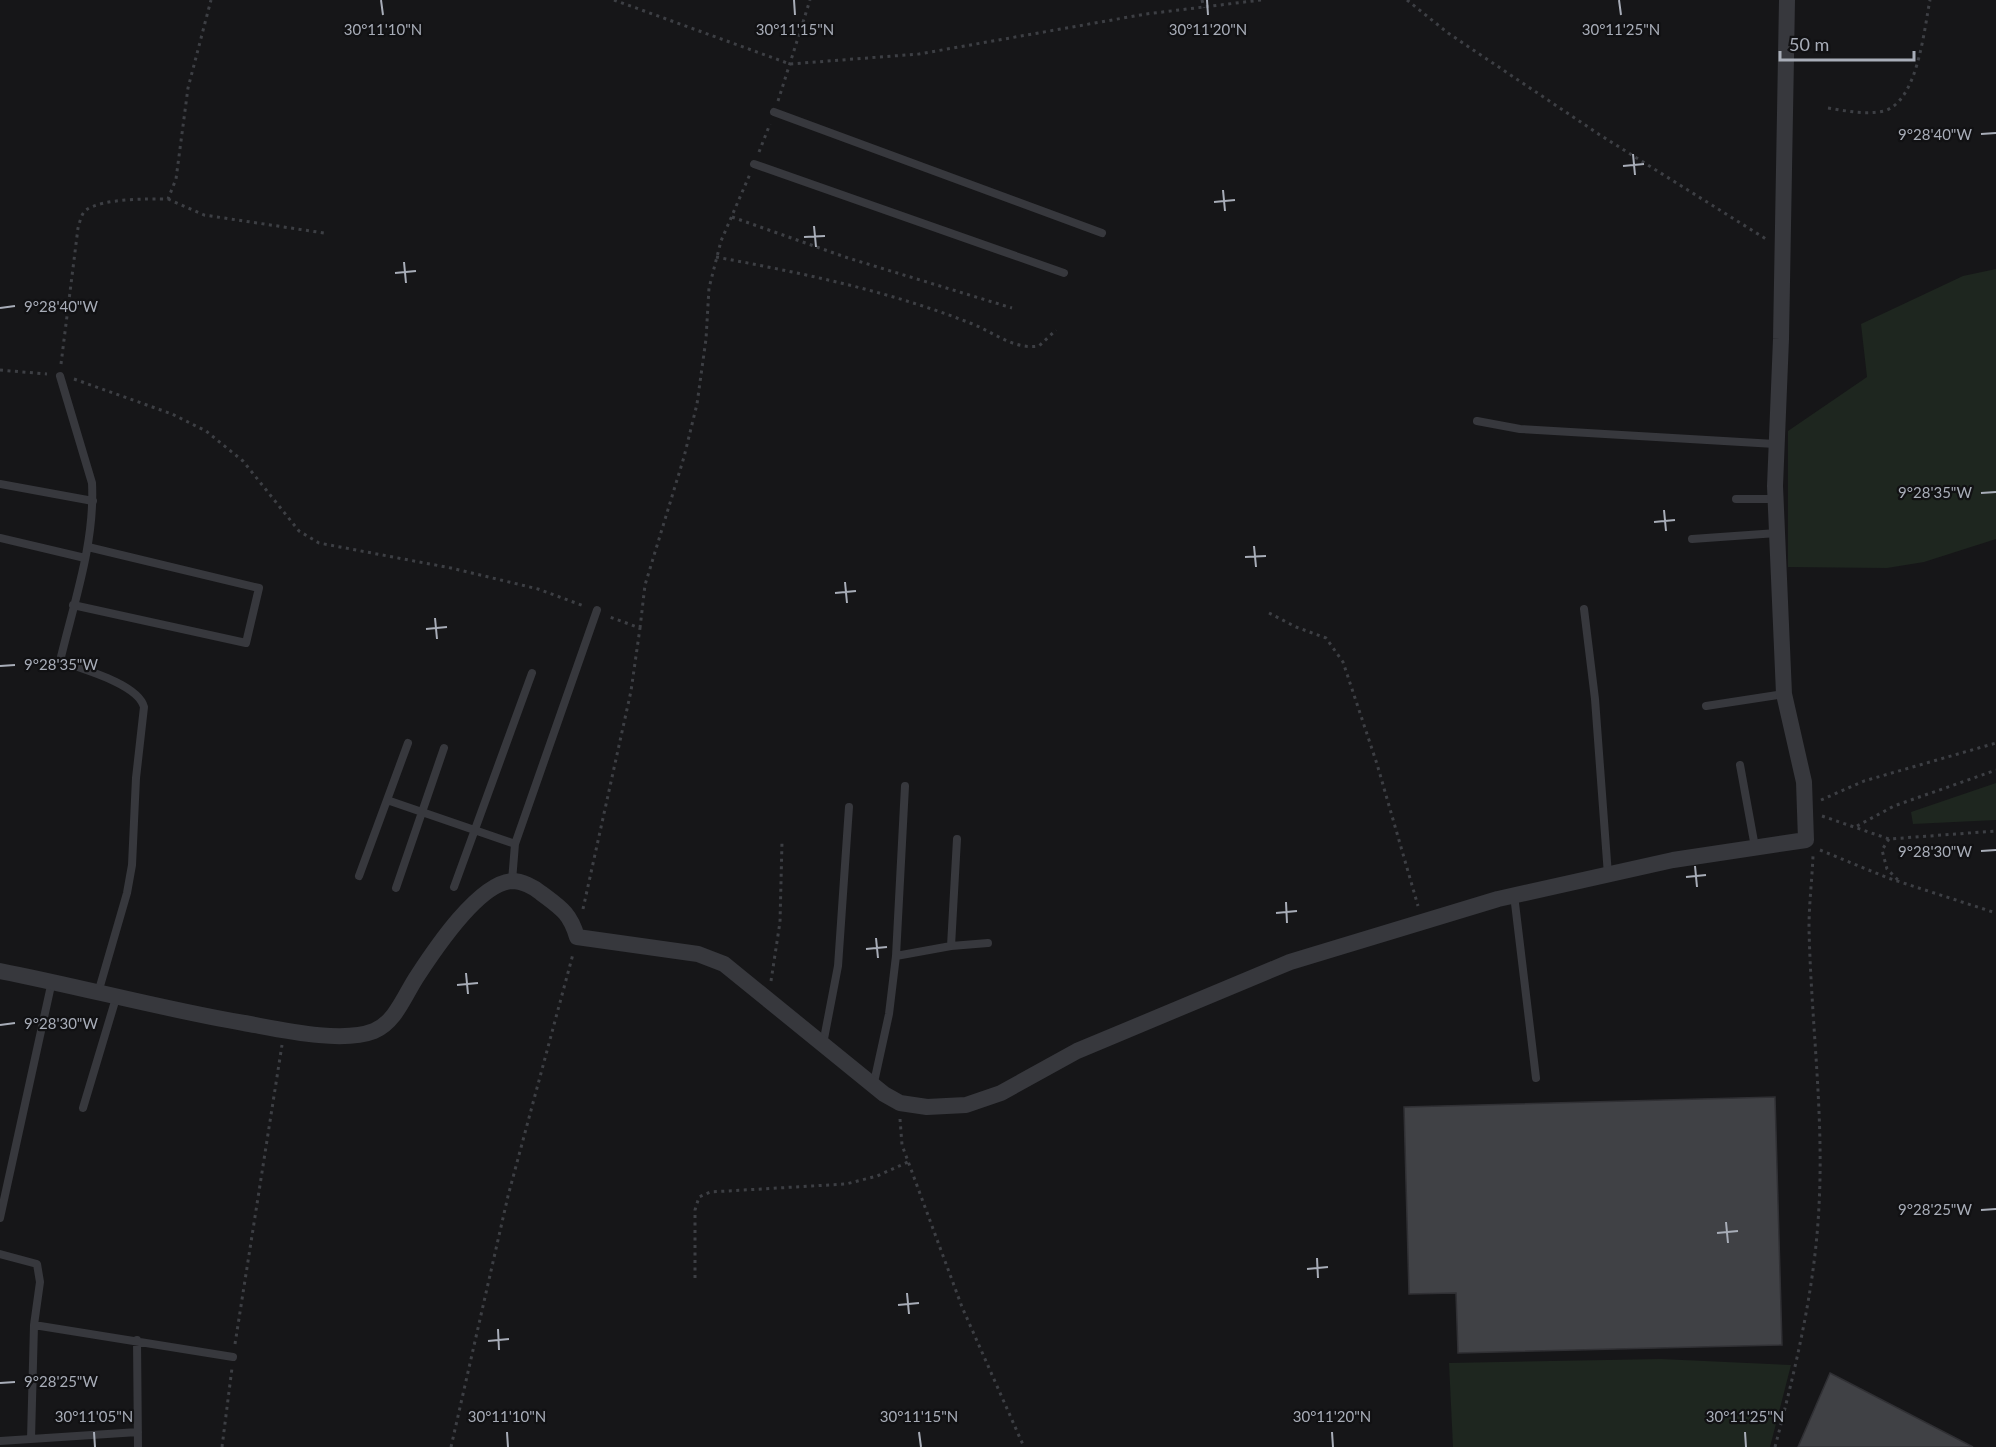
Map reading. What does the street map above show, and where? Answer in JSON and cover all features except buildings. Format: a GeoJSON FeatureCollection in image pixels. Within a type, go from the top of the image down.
{"type":"FeatureCollection","features":[{"type":"Feature","properties":{"kind":"street"},"geometry":{"type":"LineString","coordinates":[[0,971],[52,981],[194,1016],[284,1031],[352,1034],[374,1031],[390,1020],[418,974],[474,903],[512,881],[534,888],[567,912],[577,937],[698,954],[724,964],[767,997],[873,1088],[900,1103],[927,1107],[966,1105],[1001,1093],[1077,1051],[1290,962],[1514,895],[1673,860],[1806,840],[1810,806],[1784,694],[1776,500],[1775,444],[1783,250],[1787,0]]}},
{"type":"Feature","properties":{"kind":"lane"},"geometry":{"type":"LineString","coordinates":[[774,112],[1102,233]]}},
{"type":"Feature","properties":{"kind":"lane"},"geometry":{"type":"LineString","coordinates":[[754,164],[1065,273]]}},
{"type":"Feature","properties":{"kind":"lane"},"geometry":{"type":"LineString","coordinates":[[60,376],[92,483],[93,501],[86,558],[60,661],[130,689],[142,699],[144,707],[136,778],[132,865],[127,893],[98,993]]}},
{"type":"Feature","properties":{"kind":"lane"},"geometry":{"type":"LineString","coordinates":[[1477,421],[1520,429],[1775,444]]}},
{"type":"Feature","properties":{"kind":"lane"},"geometry":{"type":"LineString","coordinates":[[0,484],[93,501]]}},
{"type":"Feature","properties":{"kind":"lane"},"geometry":{"type":"LineString","coordinates":[[1736,499],[1776,500]]}},
{"type":"Feature","properties":{"kind":"lane"},"geometry":{"type":"LineString","coordinates":[[1692,539],[1777,534]]}},
{"type":"Feature","properties":{"kind":"lane"},"geometry":{"type":"LineString","coordinates":[[0,538],[86,558]]}},
{"type":"Feature","properties":{"kind":"lane"},"geometry":{"type":"LineString","coordinates":[[73,605],[246,643],[259,588],[88,547]]}},
{"type":"Feature","properties":{"kind":"lane"},"geometry":{"type":"LineString","coordinates":[[1584,609],[1595,699],[1608,874]]}},
{"type":"Feature","properties":{"kind":"lane"},"geometry":{"type":"LineString","coordinates":[[512,881],[514,844],[597,610]]}},
{"type":"Feature","properties":{"kind":"lane"},"geometry":{"type":"LineString","coordinates":[[454,887],[532,673]]}},
{"type":"Feature","properties":{"kind":"lane"},"geometry":{"type":"LineString","coordinates":[[1706,706],[1784,694]]}},
{"type":"Feature","properties":{"kind":"lane"},"geometry":{"type":"LineString","coordinates":[[359,876],[408,742]]}},
{"type":"Feature","properties":{"kind":"lane"},"geometry":{"type":"LineString","coordinates":[[396,888],[444,748]]}},
{"type":"Feature","properties":{"kind":"lane"},"geometry":{"type":"LineString","coordinates":[[1740,765],[1755,847]]}},
{"type":"Feature","properties":{"kind":"lane"},"geometry":{"type":"LineString","coordinates":[[873,1088],[889,1014],[896,956],[905,786]]}},
{"type":"Feature","properties":{"kind":"lane"},"geometry":{"type":"LineString","coordinates":[[387,800],[514,844]]}},
{"type":"Feature","properties":{"kind":"lane"},"geometry":{"type":"LineString","coordinates":[[823,1044],[838,966],[849,807]]}},
{"type":"Feature","properties":{"kind":"lane"},"geometry":{"type":"LineString","coordinates":[[951,946],[957,839]]}},
{"type":"Feature","properties":{"kind":"lane"},"geometry":{"type":"LineString","coordinates":[[1514,895],[1536,1078]]}},
{"type":"Feature","properties":{"kind":"lane"},"geometry":{"type":"LineString","coordinates":[[896,956],[951,946],[988,943]]}},
{"type":"Feature","properties":{"kind":"lane"},"geometry":{"type":"LineString","coordinates":[[0,1218],[52,981]]}},
{"type":"Feature","properties":{"kind":"lane"},"geometry":{"type":"LineString","coordinates":[[83,1108],[116,998]]}},
{"type":"Feature","properties":{"kind":"lane"},"geometry":{"type":"LineString","coordinates":[[0,1254],[37,1264],[40,1282],[34,1325],[31,1439]]}},
{"type":"Feature","properties":{"kind":"lane"},"geometry":{"type":"LineString","coordinates":[[34,1325],[234,1357]]}},
{"type":"Feature","properties":{"kind":"lane"},"geometry":{"type":"LineString","coordinates":[[137,1340],[138,1447]]}},
{"type":"Feature","properties":{"kind":"lane"},"geometry":{"type":"LineString","coordinates":[[0,1441],[138,1432]]}},
{"type":"Feature","properties":{"kind":"path"},"geometry":{"type":"LineString","coordinates":[[168,199],[176,179],[189,88],[211,0]]}},
{"type":"Feature","properties":{"kind":"path"},"geometry":{"type":"LineString","coordinates":[[614,0],[625,2],[790,64],[919,54],[1146,14],[1262,0]]}},
{"type":"Feature","properties":{"kind":"path"},"geometry":{"type":"LineString","coordinates":[[451,1447],[508,1196],[577,937],[631,690],[645,585],[684,458],[697,404],[706,339],[709,288],[716,257],[774,112],[810,0]]}},
{"type":"Feature","properties":{"kind":"path"},"geometry":{"type":"LineString","coordinates":[[1202,0],[1203,8]]}},
{"type":"Feature","properties":{"kind":"path"},"geometry":{"type":"LineString","coordinates":[[1407,0],[1448,33],[1590,129],[1783,250]]}},
{"type":"Feature","properties":{"kind":"path"},"geometry":{"type":"LineString","coordinates":[[1828,108],[1863,113],[1885,110],[1897,104],[1909,85],[1919,57],[1930,0]]}},
{"type":"Feature","properties":{"kind":"path"},"geometry":{"type":"LineString","coordinates":[[60,376],[78,228],[82,215],[87,209],[139,199],[168,199],[204,215],[324,233]]}},
{"type":"Feature","properties":{"kind":"path"},"geometry":{"type":"LineString","coordinates":[[732,217],[848,258],[1012,308]]}},
{"type":"Feature","properties":{"kind":"path"},"geometry":{"type":"LineString","coordinates":[[716,257],[906,300],[972,324],[1018,346],[1039,346],[1056,330]]}},
{"type":"Feature","properties":{"kind":"path"},"geometry":{"type":"LineString","coordinates":[[0,370],[60,376],[84,381],[172,414],[206,431],[243,461],[299,531],[320,543],[451,568],[527,586],[597,610],[627,625],[640,627]]}},
{"type":"Feature","properties":{"kind":"path"},"geometry":{"type":"LineString","coordinates":[[1269,612],[1296,627],[1326,638],[1343,662],[1377,764],[1423,922]]}},
{"type":"Feature","properties":{"kind":"path"},"geometry":{"type":"LineString","coordinates":[[1996,743],[1864,781],[1810,806],[1822,816],[1857,826],[1889,839],[1996,831]]}},
{"type":"Feature","properties":{"kind":"path"},"geometry":{"type":"LineString","coordinates":[[1857,826],[1894,806],[1996,770]]}},
{"type":"Feature","properties":{"kind":"path"},"geometry":{"type":"LineString","coordinates":[[1889,839],[1882,850],[1883,860],[1899,881]]}},
{"type":"Feature","properties":{"kind":"path"},"geometry":{"type":"LineString","coordinates":[[767,997],[780,922],[782,842]]}},
{"type":"Feature","properties":{"kind":"path"},"geometry":{"type":"LineString","coordinates":[[1775,1447],[1797,1366],[1814,1269],[1820,1203],[1817,1065],[1809,927],[1814,848],[1899,881],[1996,913]]}},
{"type":"Feature","properties":{"kind":"path"},"geometry":{"type":"LineString","coordinates":[[222,1447],[284,1031]]}},
{"type":"Feature","properties":{"kind":"path"},"geometry":{"type":"LineString","coordinates":[[900,1103],[902,1145],[908,1162],[962,1307],[1024,1447]]}},
{"type":"Feature","properties":{"kind":"path"},"geometry":{"type":"LineString","coordinates":[[695,1278],[695,1210],[699,1197],[710,1192],[846,1184],[877,1176],[908,1162]]}},
{"type":"Feature","properties":{"kind":"shaded area"},"geometry":{"type":"Polygon","coordinates":[[[1996,269],[1996,539],[1924,562],[1887,568],[1788,567],[1788,431],[1867,377],[1861,324],[1963,276],[1996,269]]]}},
{"type":"Feature","properties":{"kind":"shaded area"},"geometry":{"type":"Polygon","coordinates":[[[1996,783],[1996,820],[1913,824],[1911,812],[1996,783]]]}},
{"type":"Feature","properties":{"kind":"shaded area"},"geometry":{"type":"Polygon","coordinates":[[[1661,1359],[1791,1365],[1770,1447],[1453,1447],[1449,1363],[1661,1359]]]}}]}
